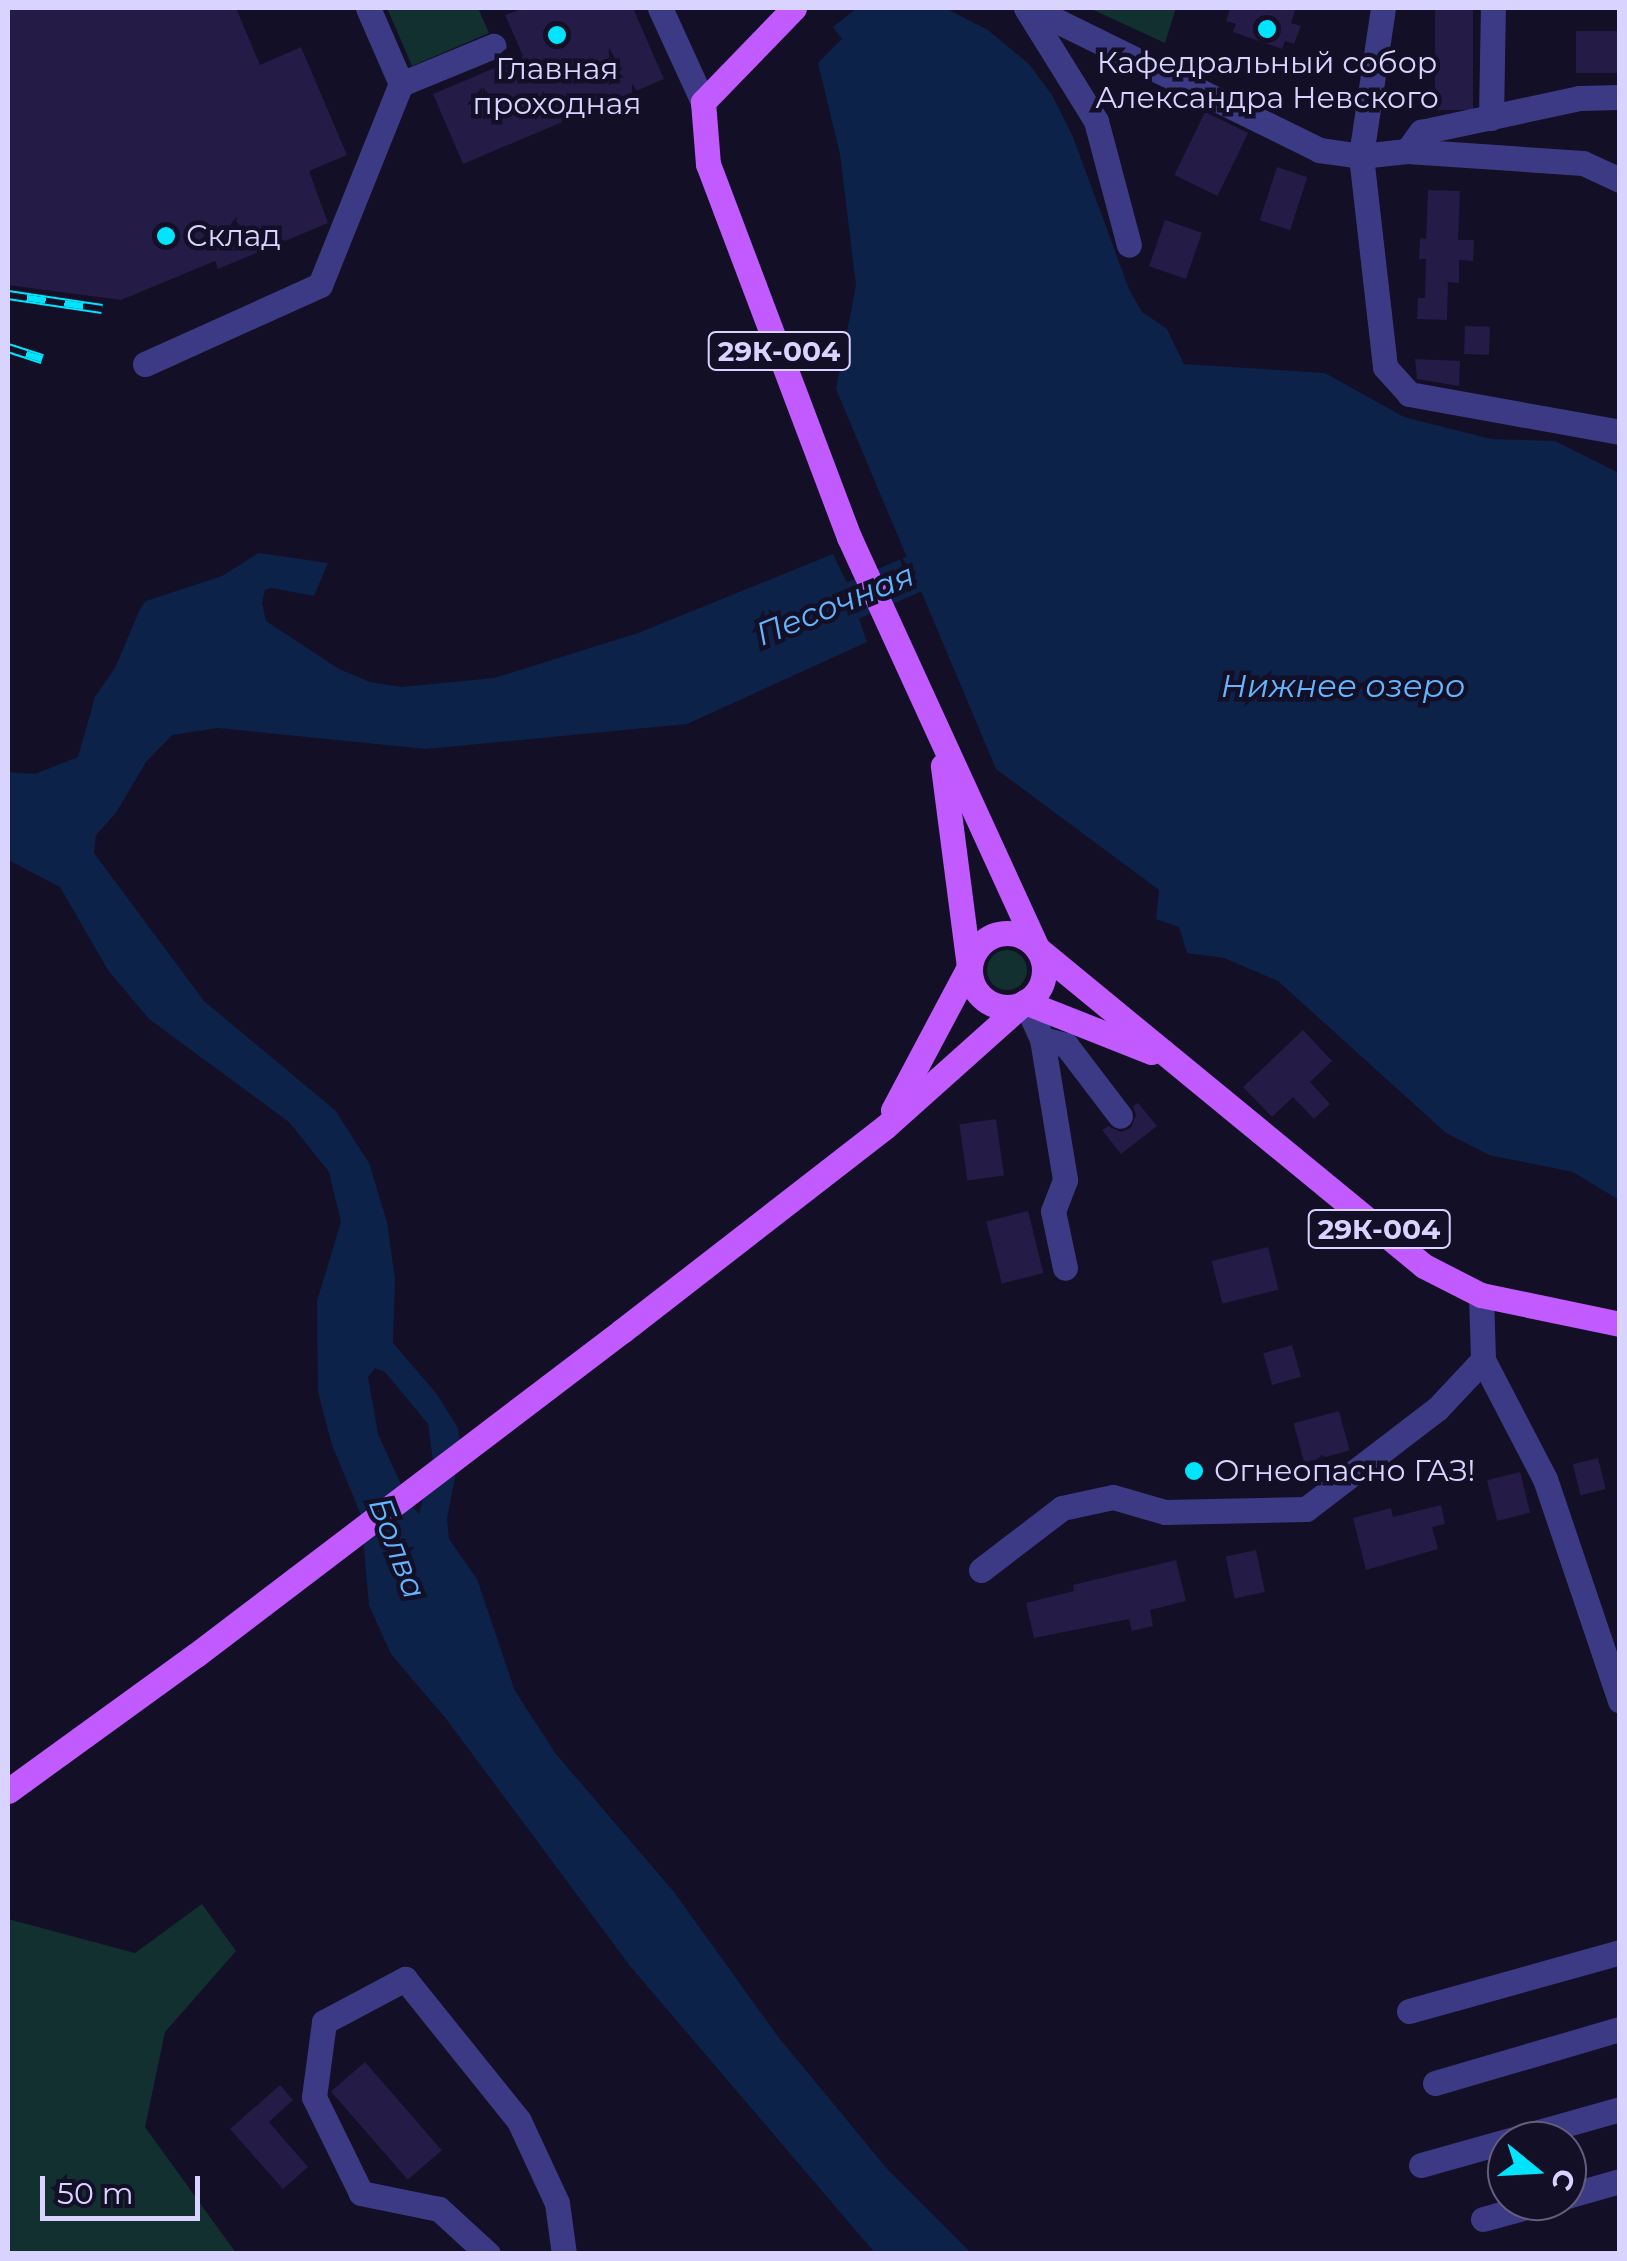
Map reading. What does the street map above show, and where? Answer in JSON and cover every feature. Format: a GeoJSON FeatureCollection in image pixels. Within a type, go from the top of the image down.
{"type":"FeatureCollection","features":[{"type":"Feature","properties":{"kind":"main road"},"geometry":{"type":"LineString","coordinates":[[703,102],[794,8]]}},
{"type":"Feature","properties":{"kind":"main road","name":"29К-004"},"geometry":{"type":"LineString","coordinates":[[703,102],[708,164],[849,538],[940,741],[974,989],[992,1004],[1014,1006],[1026,1002],[1174,1061],[1424,1266],[1481,1295],[1620,1324]]}},
{"type":"Feature","properties":{"kind":"main road"},"geometry":{"type":"LineString","coordinates":[[8,1790],[196,1654],[622,1332],[884,1127],[1035,994],[1044,972],[1038,949],[940,741]]}},
{"type":"Feature","properties":{"kind":"main road"},"geometry":{"type":"LineString","coordinates":[[884,1127],[978,946],[997,933],[1020,934],[1174,1061]]}},
{"type":"Feature","properties":{"kind":"street"},"geometry":{"type":"LineString","coordinates":[[146,364],[320,285],[401,84],[368,8]]}},
{"type":"Feature","properties":{"kind":"street"},"geometry":{"type":"LineString","coordinates":[[660,8],[703,102]]}},
{"type":"Feature","properties":{"kind":"street"},"geometry":{"type":"LineString","coordinates":[[1029,8],[1319,150],[1361,156],[1406,151],[1583,163],[1620,180]]}},
{"type":"Feature","properties":{"kind":"street"},"geometry":{"type":"LineString","coordinates":[[1029,8],[1096,121],[1129,245]]}},
{"type":"Feature","properties":{"kind":"street"},"geometry":{"type":"LineString","coordinates":[[1383,8],[1361,156],[1385,367],[1408,394],[1620,432]]}},
{"type":"Feature","properties":{"kind":"street"},"geometry":{"type":"LineString","coordinates":[[1491,118],[1492,8]]}},
{"type":"Feature","properties":{"kind":"street"},"geometry":{"type":"LineString","coordinates":[[401,84],[494,46]]}},
{"type":"Feature","properties":{"kind":"street"},"geometry":{"type":"LineString","coordinates":[[1406,151],[1421,132],[1579,98],[1620,97]]}},
{"type":"Feature","properties":{"kind":"street"},"geometry":{"type":"LineString","coordinates":[[1026,1002],[1042,1039],[1065,1180],[1053,1211],[1066,1268]]}},
{"type":"Feature","properties":{"kind":"street"},"geometry":{"type":"LineString","coordinates":[[1042,1039],[1066,1046],[1120,1116]]}},
{"type":"Feature","properties":{"kind":"street"},"geometry":{"type":"LineString","coordinates":[[1481,1295],[1484,1360],[1545,1479],[1620,1701]]}},
{"type":"Feature","properties":{"kind":"street"},"geometry":{"type":"LineString","coordinates":[[981,1570],[1062,1508],[1113,1498],[1165,1512],[1306,1509],[1436,1408],[1484,1360]]}},
{"type":"Feature","properties":{"kind":"street"},"geometry":{"type":"LineString","coordinates":[[1410,2011],[1620,1952]]}},
{"type":"Feature","properties":{"kind":"street"},"geometry":{"type":"LineString","coordinates":[[488,2254],[440,2208],[362,2192],[314,2097],[324,2022],[405,1980],[520,2121],[557,2202],[564,2254]]}},
{"type":"Feature","properties":{"kind":"street"},"geometry":{"type":"LineString","coordinates":[[1436,2083],[1620,2029]]}},
{"type":"Feature","properties":{"kind":"street"},"geometry":{"type":"LineString","coordinates":[[1421,2165],[1620,2110]]}},
{"type":"Feature","properties":{"kind":"street"},"geometry":{"type":"LineString","coordinates":[[1587,2190],[1620,2181]]}},
{"type":"Feature","properties":{"kind":"street"},"geometry":{"type":"LineString","coordinates":[[1482,2220],[1487,2219]]}},
{"type":"Feature","properties":{"kind":"green space"},"geometry":{"type":"Polygon","coordinates":[[[387,8],[478,8],[489,33],[412,66],[387,8]]]}},
{"type":"Feature","properties":{"kind":"green space"},"geometry":{"type":"Polygon","coordinates":[[[1089,8],[1176,8],[1165,43],[1089,8]]]}},
{"type":"Feature","properties":{"kind":"green space"},"geometry":{"type":"Polygon","coordinates":[[[1007,950],[1021,956],[1027,970],[1021,984],[1007,990],[993,984],[987,970],[993,956],[1007,950]]]}},
{"type":"Feature","properties":{"kind":"green space"},"geometry":{"type":"Polygon","coordinates":[[[202,1904],[236,1951],[165,2032],[145,2127],[236,2253],[8,2253],[8,1919],[135,1953],[202,1904]]]}},
{"type":"Feature","properties":{"kind":"water","name":"Нижнее озеро"},"geometry":{"type":"Polygon","coordinates":[[[857,8],[945,8],[988,30],[1029,64],[1052,95],[1073,137],[1129,289],[1142,312],[1167,329],[1184,364],[1325,373],[1404,417],[1491,439],[1555,441],[1619,473],[1619,1200],[1573,1172],[1489,1155],[1446,1133],[1278,981],[1224,958],[1187,953],[1179,927],[1156,919],[1159,890],[996,769],[836,389],[856,285],[840,154],[818,63],[842,39],[833,27],[857,8]]]}},
{"type":"Feature","properties":{"kind":"water","name":"Болва"},"geometry":{"type":"Polygon","coordinates":[[[259,553],[328,563],[314,596],[265,590],[262,603],[266,621],[339,669],[370,682],[401,687],[494,678],[638,633],[833,554],[847,583],[867,642],[687,724],[426,749],[218,728],[172,735],[146,762],[116,813],[96,835],[94,853],[204,1001],[335,1110],[369,1163],[387,1222],[395,1279],[393,1343],[436,1393],[458,1428],[461,1447],[447,1518],[449,1539],[477,1579],[515,1691],[556,1754],[674,1892],[779,2038],[889,2171],[971,2253],[875,2253],[630,1966],[447,1720],[391,1654],[369,1605],[361,1515],[332,1445],[318,1392],[317,1301],[341,1222],[329,1172],[289,1122],[149,1019],[108,970],[60,887],[8,860],[8,772],[35,774],[78,757],[95,697],[115,668],[146,601],[222,576],[259,553]],[[375,1368],[368,1377],[378,1434],[410,1504],[419,1514],[433,1461],[428,1424],[385,1372],[375,1368]]]}},
{"type":"Feature","properties":{"kind":"building"},"geometry":{"type":"Polygon","coordinates":[[[8,8],[236,8],[260,65],[301,47],[347,155],[309,171],[328,223],[218,269],[215,261],[121,300],[8,285],[8,8]]]}},
{"type":"Feature","properties":{"kind":"building"},"geometry":{"type":"Polygon","coordinates":[[[524,8],[633,8],[664,79],[463,164],[433,94],[523,56],[505,15],[524,8]]]}},
{"type":"Feature","properties":{"kind":"building","name":"Кафедральный собор Александра Невского"},"geometry":{"type":"Polygon","coordinates":[[[1230,8],[1296,8],[1291,23],[1301,26],[1294,44],[1285,41],[1282,49],[1233,32],[1236,24],[1226,21],[1230,8]]]}},
{"type":"Feature","properties":{"kind":"building"},"geometry":{"type":"Polygon","coordinates":[[[1435,8],[1473,8],[1473,110],[1435,110],[1435,8]]]}},
{"type":"Feature","properties":{"kind":"building"},"geometry":{"type":"Polygon","coordinates":[[[1576,31],[1620,31],[1620,73],[1576,73],[1576,31]]]}},
{"type":"Feature","properties":{"kind":"building"},"geometry":{"type":"Polygon","coordinates":[[[1205,112],[1248,133],[1217,196],[1174,175],[1205,112]]]}},
{"type":"Feature","properties":{"kind":"building"},"geometry":{"type":"Polygon","coordinates":[[[1277,167],[1307,177],[1290,230],[1260,220],[1277,167]]]}},
{"type":"Feature","properties":{"kind":"building"},"geometry":{"type":"Polygon","coordinates":[[[1428,190],[1460,191],[1458,240],[1474,240],[1473,261],[1459,260],[1459,283],[1448,282],[1447,320],[1417,319],[1418,298],[1425,298],[1426,259],[1419,259],[1420,238],[1426,239],[1428,190]]]}},
{"type":"Feature","properties":{"kind":"building"},"geometry":{"type":"Polygon","coordinates":[[[1165,220],[1202,233],[1186,279],[1149,266],[1165,220]]]}},
{"type":"Feature","properties":{"kind":"building"},"geometry":{"type":"Polygon","coordinates":[[[1465,326],[1490,327],[1489,355],[1464,354],[1465,326]]]}},
{"type":"Feature","properties":{"kind":"building"},"geometry":{"type":"Polygon","coordinates":[[[1415,359],[1460,361],[1459,386],[1417,379],[1415,359]]]}},
{"type":"Feature","properties":{"kind":"building"},"geometry":{"type":"Polygon","coordinates":[[[1303,1030],[1332,1061],[1310,1082],[1330,1104],[1314,1119],[1293,1097],[1272,1117],[1243,1087],[1303,1030]]]}},
{"type":"Feature","properties":{"kind":"building"},"geometry":{"type":"Polygon","coordinates":[[[1138,1103],[1157,1126],[1121,1154],[1102,1130],[1108,1126],[1121,1132],[1131,1128],[1136,1115],[1133,1106],[1138,1103]]]}},
{"type":"Feature","properties":{"kind":"building"},"geometry":{"type":"Polygon","coordinates":[[[996,1119],[1004,1175],[967,1181],[959,1124],[996,1119]]]}},
{"type":"Feature","properties":{"kind":"building"},"geometry":{"type":"Polygon","coordinates":[[[1028,1211],[1043,1273],[1002,1284],[986,1221],[1028,1211]]]}},
{"type":"Feature","properties":{"kind":"building"},"geometry":{"type":"Polygon","coordinates":[[[1268,1247],[1279,1290],[1222,1304],[1212,1261],[1268,1247]]]}},
{"type":"Feature","properties":{"kind":"building"},"geometry":{"type":"Polygon","coordinates":[[[1292,1345],[1301,1377],[1272,1385],[1263,1353],[1292,1345]]]}},
{"type":"Feature","properties":{"kind":"building"},"geometry":{"type":"Polygon","coordinates":[[[1339,1411],[1350,1451],[1304,1463],[1294,1423],[1339,1411]]]}},
{"type":"Feature","properties":{"kind":"building"},"geometry":{"type":"Polygon","coordinates":[[[1598,1458],[1606,1489],[1581,1495],[1573,1464],[1598,1458]]]}},
{"type":"Feature","properties":{"kind":"building"},"geometry":{"type":"Polygon","coordinates":[[[1520,1472],[1530,1513],[1497,1521],[1487,1480],[1520,1472]]]}},
{"type":"Feature","properties":{"kind":"building"},"geometry":{"type":"Polygon","coordinates":[[[1441,1505],[1445,1524],[1432,1527],[1438,1549],[1366,1570],[1353,1518],[1391,1508],[1393,1517],[1441,1505]]]}},
{"type":"Feature","properties":{"kind":"building"},"geometry":{"type":"Polygon","coordinates":[[[1256,1550],[1265,1592],[1235,1599],[1226,1556],[1256,1550]]]}},
{"type":"Feature","properties":{"kind":"building"},"geometry":{"type":"Polygon","coordinates":[[[1176,1560],[1186,1601],[1150,1610],[1153,1626],[1132,1631],[1129,1619],[1034,1638],[1026,1603],[1074,1591],[1073,1585],[1176,1560]]]}},
{"type":"Feature","properties":{"kind":"building"},"geometry":{"type":"Polygon","coordinates":[[[365,2062],[442,2150],[408,2180],[331,2092],[365,2062]]]}},
{"type":"Feature","properties":{"kind":"building"},"geometry":{"type":"Polygon","coordinates":[[[280,2085],[293,2100],[269,2122],[308,2167],[283,2189],[230,2129],[280,2085]]]}},
{"type":"Feature","properties":{"kind":"waterway","name":"Песочная"},"geometry":{"type":"LineString","coordinates":[[808,620],[960,554]]}},
{"type":"Feature","properties":{"kind":"railway"},"geometry":{"type":"LineString","coordinates":[[8,295],[102,309]]}},
{"type":"Feature","properties":{"kind":"railway"},"geometry":{"type":"LineString","coordinates":[[8,348],[42,359]]}},
{"type":"Feature","properties":{"kind":"place","name":"Кафедральный собор Александра Невского"},"geometry":{"type":"Point","coordinates":[1267,29]}},
{"type":"Feature","properties":{"kind":"place","name":"Главная проходная"},"geometry":{"type":"Point","coordinates":[557,35]}},
{"type":"Feature","properties":{"kind":"place","name":"Склад"},"geometry":{"type":"Point","coordinates":[166,236]}},
{"type":"Feature","properties":{"kind":"place","name":"Огнеопасно ГАЗ!"},"geometry":{"type":"Point","coordinates":[1194,1471]}}]}
